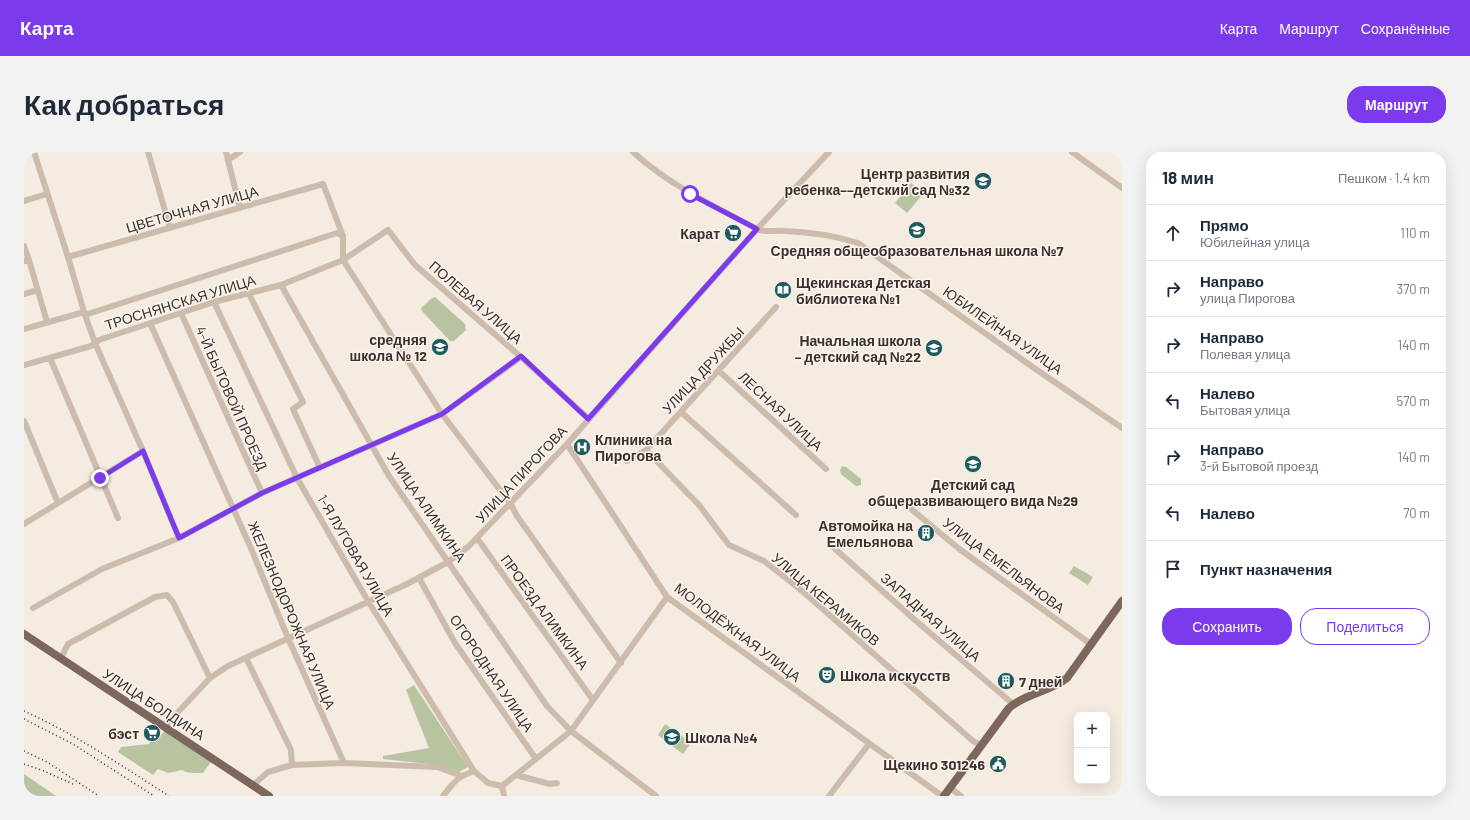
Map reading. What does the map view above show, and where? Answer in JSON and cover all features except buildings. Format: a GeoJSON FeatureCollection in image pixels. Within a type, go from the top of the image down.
{"type":"FeatureCollection","features":[{"type":"Feature","properties":{"kind":"main road"},"geometry":{"type":"LineString","coordinates":[[943,796],[1004,714],[1014,704],[1063,682],[1067,678],[1122,601]]}},
{"type":"Feature","properties":{"kind":"main road","name":"УЛИЦА БОЛДИНА"},"geometry":{"type":"LineString","coordinates":[[24,634],[269,796]]}},
{"type":"Feature","properties":{"kind":"street"},"geometry":{"type":"LineString","coordinates":[[34,152],[68,257],[84,314],[179,538]]}},
{"type":"Feature","properties":{"kind":"street"},"geometry":{"type":"LineString","coordinates":[[148,152],[170,228]]}},
{"type":"Feature","properties":{"kind":"street"},"geometry":{"type":"LineString","coordinates":[[226,152],[240,208]]}},
{"type":"Feature","properties":{"kind":"street"},"geometry":{"type":"LineString","coordinates":[[228,160],[240,152]]}},
{"type":"Feature","properties":{"kind":"street","name":"ЮБИЛЕЙНАЯ УЛИЦА"},"geometry":{"type":"LineString","coordinates":[[633,152],[649,167],[690,194],[757,229],[762,231],[785,231],[845,238],[858,243],[1034,368],[1122,428]]}},
{"type":"Feature","properties":{"kind":"street","name":"УЛИЦА ПИРОГОВА"},"geometry":{"type":"LineString","coordinates":[[165,726],[210,678],[228,666],[419,578],[448,562],[468,547],[566,444],[757,229],[829,152]]}},
{"type":"Feature","properties":{"kind":"street"},"geometry":{"type":"LineString","coordinates":[[1072,152],[1122,188]]}},
{"type":"Feature","properties":{"kind":"street","name":"ЦВЕТОЧНАЯ УЛИЦА"},"geometry":{"type":"LineString","coordinates":[[68,257],[323,184],[344,236]]}},
{"type":"Feature","properties":{"kind":"street"},"geometry":{"type":"LineString","coordinates":[[24,201],[47,194]]}},
{"type":"Feature","properties":{"kind":"street","name":"ПОЛЕВАЯ УЛИЦА"},"geometry":{"type":"LineString","coordinates":[[388,230],[415,265],[521,356],[588,419]]}},
{"type":"Feature","properties":{"kind":"street","name":"ТРОСНЯНСКАЯ УЛИЦА"},"geometry":{"type":"LineString","coordinates":[[24,365],[91,346],[99,340],[214,302],[281,285],[343,260],[388,230]]}},
{"type":"Feature","properties":{"kind":"street"},"geometry":{"type":"LineString","coordinates":[[24,329],[47,322],[84,314],[337,233],[344,236],[343,260],[442,414],[510,503],[517,516],[620,663]]}},
{"type":"Feature","properties":{"kind":"street"},"geometry":{"type":"LineString","coordinates":[[24,246],[26,260],[38,290],[47,322]]}},
{"type":"Feature","properties":{"kind":"street","name":"УЛИЦА АЛИМКИНА"},"geometry":{"type":"LineString","coordinates":[[281,285],[389,476],[547,706],[571,731],[656,796]]}},
{"type":"Feature","properties":{"kind":"street"},"geometry":{"type":"LineString","coordinates":[[24,294],[38,290]]}},
{"type":"Feature","properties":{"kind":"street"},"geometry":{"type":"LineString","coordinates":[[249,294],[303,402],[293,409],[320,468]]}},
{"type":"Feature","properties":{"kind":"street","name":"1-Я ЛУГОВАЯ УЛИЦА"},"geometry":{"type":"LineString","coordinates":[[214,302],[297,478],[368,601],[474,771],[488,783],[502,786]]}},
{"type":"Feature","properties":{"kind":"street","name":"УЛИЦА ДРУЖБЫ"},"geometry":{"type":"LineString","coordinates":[[626,462],[646,450],[776,307]]}},
{"type":"Feature","properties":{"kind":"street","name":"4-Й БЫТОВОЙ ПРОЕЗД"},"geometry":{"type":"LineString","coordinates":[[181,313],[262,493]]}},
{"type":"Feature","properties":{"kind":"street","name":"ЖЕЛЕЗНОДОРОЖНАЯ УЛИЦА"},"geometry":{"type":"LineString","coordinates":[[150,323],[344,763]]}},
{"type":"Feature","properties":{"kind":"street"},"geometry":{"type":"LineString","coordinates":[[33,608],[102,569],[179,538],[262,493],[442,414],[521,356]]}},
{"type":"Feature","properties":{"kind":"street"},"geometry":{"type":"LineString","coordinates":[[50,358],[118,518]]}},
{"type":"Feature","properties":{"kind":"street","name":"ЛЕСНАЯ УЛИЦА"},"geometry":{"type":"LineString","coordinates":[[719,371],[826,469]]}},
{"type":"Feature","properties":{"kind":"street"},"geometry":{"type":"LineString","coordinates":[[681,412],[796,515]]}},
{"type":"Feature","properties":{"kind":"street"},"geometry":{"type":"LineString","coordinates":[[24,421],[58,503]]}},
{"type":"Feature","properties":{"kind":"street","name":"МОЛОДЁЖНАЯ УЛИЦА"},"geometry":{"type":"LineString","coordinates":[[566,444],[667,597],[943,796]]}},
{"type":"Feature","properties":{"kind":"street","name":"УЛИЦА КЕРАМИКОВ"},"geometry":{"type":"LineString","coordinates":[[646,450],[699,505],[729,545],[764,561],[802,590],[973,741],[981,745]]}},
{"type":"Feature","properties":{"kind":"street"},"geometry":{"type":"LineString","coordinates":[[24,524],[143,451]]}},
{"type":"Feature","properties":{"kind":"street","name":"УЛИЦА ЕМЕЛЬЯНОВА"},"geometry":{"type":"LineString","coordinates":[[904,503],[958,548],[1092,645]]}},
{"type":"Feature","properties":{"kind":"street","name":"ПРОЕЗД АЛИМКИНА"},"geometry":{"type":"LineString","coordinates":[[477,538],[593,700]]}},
{"type":"Feature","properties":{"kind":"street","name":"ЗАПАДНАЯ УЛИЦА"},"geometry":{"type":"LineString","coordinates":[[834,548],[915,620],[1014,704]]}},
{"type":"Feature","properties":{"kind":"street","name":"ОГОРОДНАЯ УЛИЦА"},"geometry":{"type":"LineString","coordinates":[[419,578],[455,643],[536,759]]}},
{"type":"Feature","properties":{"kind":"street"},"geometry":{"type":"LineString","coordinates":[[61,658],[68,644],[155,597],[167,595],[173,602],[210,678]]}},
{"type":"Feature","properties":{"kind":"street"},"geometry":{"type":"LineString","coordinates":[[503,796],[502,786],[571,731],[667,597]]}},
{"type":"Feature","properties":{"kind":"street"},"geometry":{"type":"LineString","coordinates":[[246,658],[290,750],[292,765]]}},
{"type":"Feature","properties":{"kind":"street"},"geometry":{"type":"LineString","coordinates":[[830,796],[869,744]]}},
{"type":"Feature","properties":{"kind":"street"},"geometry":{"type":"LineString","coordinates":[[254,785],[268,772],[292,765],[344,763],[438,767],[462,776]]}},
{"type":"Feature","properties":{"kind":"street"},"geometry":{"type":"LineString","coordinates":[[443,796],[454,782],[462,776],[474,771]]}},
{"type":"Feature","properties":{"kind":"street"},"geometry":{"type":"LineString","coordinates":[[516,775],[550,784],[557,783]]}},
{"type":"Feature","properties":{"kind":"street"},"geometry":{"type":"LineString","coordinates":[[950,788],[961,796]]}},
{"type":"Feature","properties":{"kind":"green space"},"geometry":{"type":"Polygon","coordinates":[[[911,183],[923,194],[907,213],[895,203],[911,183]]]}},
{"type":"Feature","properties":{"kind":"green space"},"geometry":{"type":"Polygon","coordinates":[[[435,297],[465,324],[466,330],[454,341],[450,341],[422,311],[421,308],[435,297]]]}},
{"type":"Feature","properties":{"kind":"green space"},"geometry":{"type":"Polygon","coordinates":[[[842,466],[846,467],[861,479],[861,485],[856,486],[841,474],[840,470],[842,466]]]}},
{"type":"Feature","properties":{"kind":"green space"},"geometry":{"type":"Polygon","coordinates":[[[1074,566],[1093,577],[1088,585],[1069,573],[1074,566]]]}},
{"type":"Feature","properties":{"kind":"green space"},"geometry":{"type":"Polygon","coordinates":[[[414,685],[468,767],[459,772],[438,765],[383,759],[383,756],[429,748],[406,690],[414,685]]]}},
{"type":"Feature","properties":{"kind":"green space"},"geometry":{"type":"Polygon","coordinates":[[[665,724],[691,743],[683,754],[658,735],[665,724]]]}},
{"type":"Feature","properties":{"kind":"green space"},"geometry":{"type":"Polygon","coordinates":[[[166,729],[213,759],[203,773],[189,773],[182,770],[168,773],[158,769],[153,775],[118,752],[121,747],[149,744],[153,737],[158,739],[166,729]]]}},
{"type":"Feature","properties":{"kind":"green space"},"geometry":{"type":"Polygon","coordinates":[[[24,774],[56,796],[24,796],[24,774]]]}},
{"type":"Feature","properties":{"kind":"railway"},"geometry":{"type":"LineString","coordinates":[[24,711],[80,740],[169,796]]}},
{"type":"Feature","properties":{"kind":"railway"},"geometry":{"type":"LineString","coordinates":[[24,719],[73,744],[154,796]]}},
{"type":"Feature","properties":{"kind":"railway"},"geometry":{"type":"LineString","coordinates":[[24,751],[47,762],[99,796]]}},
{"type":"Feature","properties":{"kind":"railway"},"geometry":{"type":"LineString","coordinates":[[24,764],[75,785]]}},
{"type":"Feature","properties":{"kind":"place","name":"Центр развития ребенка––детский сад №32"},"geometry":{"type":"Point","coordinates":[983,181]}},
{"type":"Feature","properties":{"kind":"place","name":"Средняя общеобразовательная школа №7"},"geometry":{"type":"Point","coordinates":[917,230]}},
{"type":"Feature","properties":{"kind":"place","name":"Карат"},"geometry":{"type":"Point","coordinates":[733,233]}},
{"type":"Feature","properties":{"kind":"place","name":"Щекинская Детская библиотека №1"},"geometry":{"type":"Point","coordinates":[783,290]}},
{"type":"Feature","properties":{"kind":"place","name":"средняя школа № 12"},"geometry":{"type":"Point","coordinates":[440,347]}},
{"type":"Feature","properties":{"kind":"place","name":"Начальная школа – детский сад №22"},"geometry":{"type":"Point","coordinates":[934,348]}},
{"type":"Feature","properties":{"kind":"place","name":"Клиника на Пирогова"},"geometry":{"type":"Point","coordinates":[582,447]}},
{"type":"Feature","properties":{"kind":"place","name":"Детский сад общеразвивающего вида №29"},"geometry":{"type":"Point","coordinates":[973,464]}},
{"type":"Feature","properties":{"kind":"place","name":"Автомойка на Емельянова"},"geometry":{"type":"Point","coordinates":[926,533]}},
{"type":"Feature","properties":{"kind":"place","name":"Школа искусств"},"geometry":{"type":"Point","coordinates":[827,675]}},
{"type":"Feature","properties":{"kind":"place","name":"7 дней"},"geometry":{"type":"Point","coordinates":[1006,681]}},
{"type":"Feature","properties":{"kind":"place","name":"бэст"},"geometry":{"type":"Point","coordinates":[152,733]}},
{"type":"Feature","properties":{"kind":"place","name":"Школа №4"},"geometry":{"type":"Point","coordinates":[672,737]}},
{"type":"Feature","properties":{"kind":"place","name":"Щекино 301246"},"geometry":{"type":"Point","coordinates":[998,764]}},
{"type":"Feature","properties":{"kind":"route"},"geometry":{"type":"LineString","coordinates":[[100,478],[143,451],[179,538],[262,493],[442,414],[521,356],[588,419],[757,229],[690,194]]}}]}
